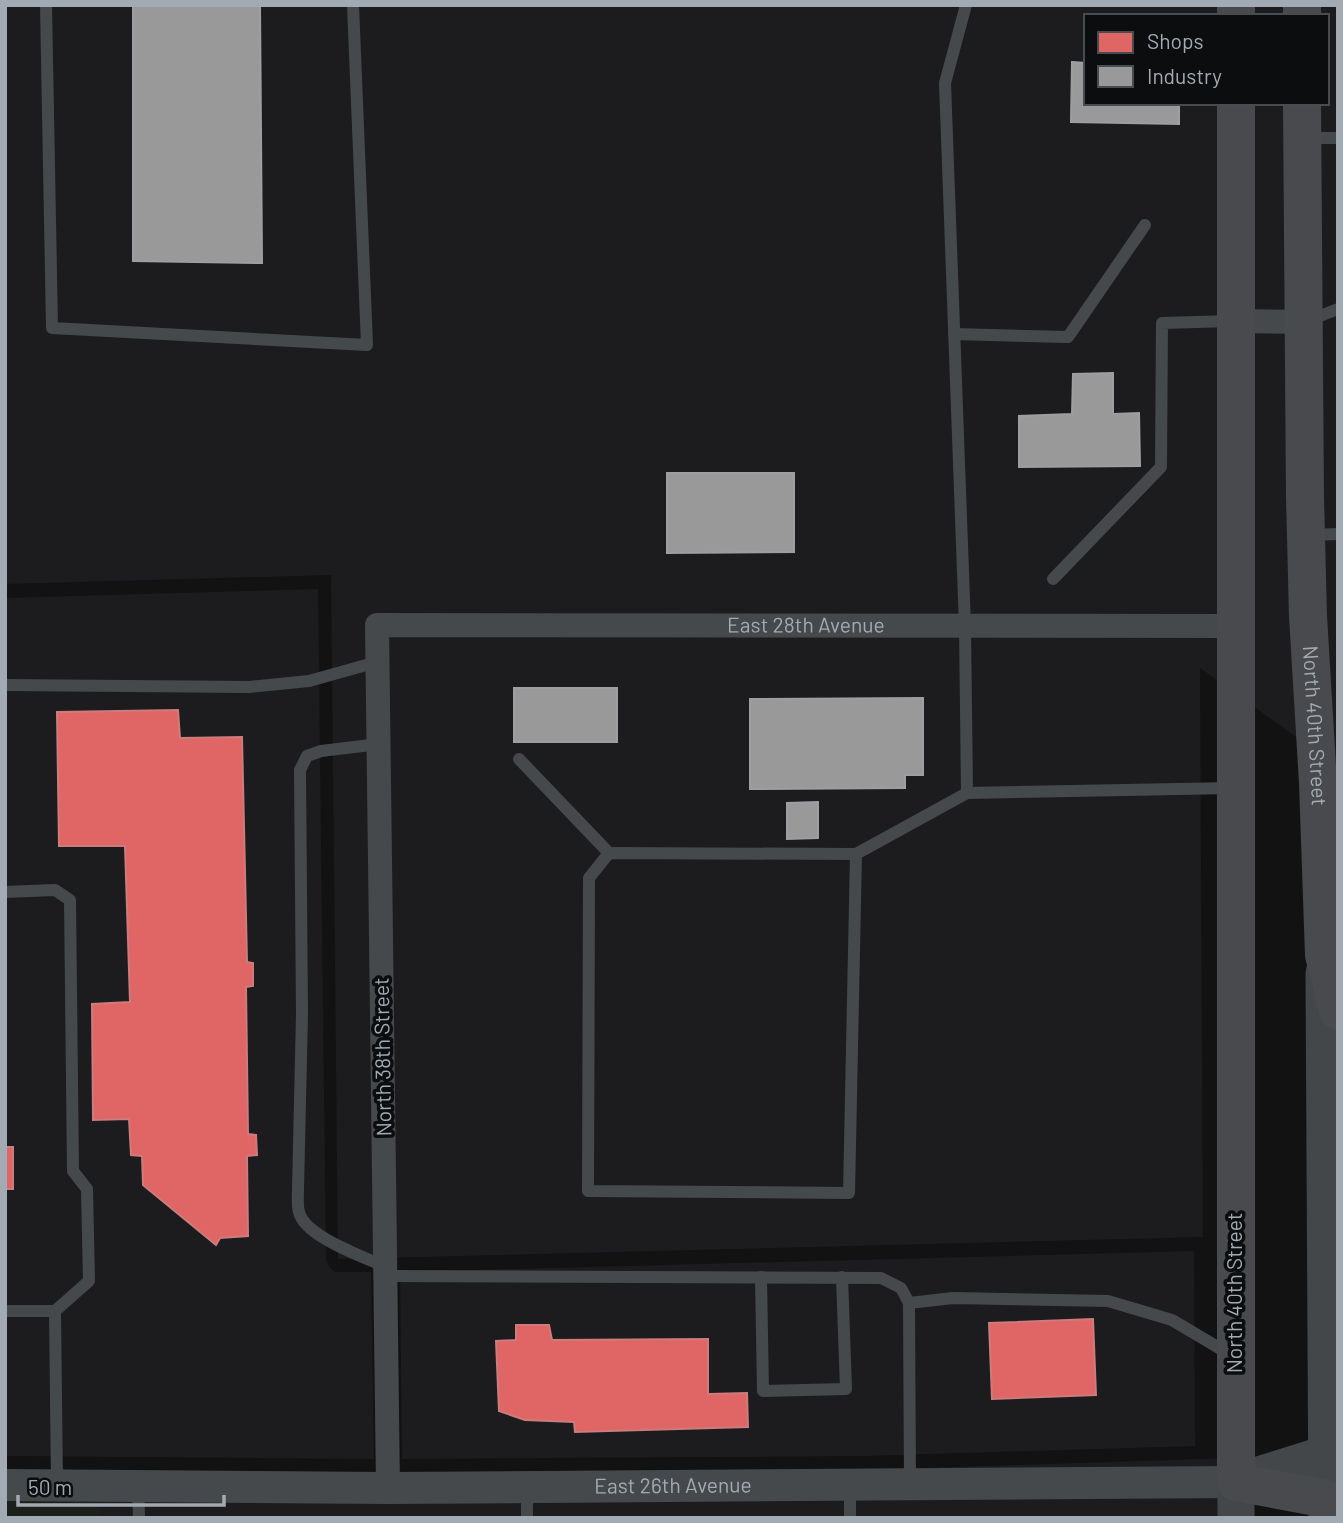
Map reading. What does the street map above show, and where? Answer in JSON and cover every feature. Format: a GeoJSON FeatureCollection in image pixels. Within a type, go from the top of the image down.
{"type":"FeatureCollection","features":[{"type":"Feature","properties":{"kind":"main road","name":"North 40th Street"},"geometry":{"type":"LineString","coordinates":[[1236,105],[1236,1500]]}},
{"type":"Feature","properties":{"kind":"main road","name":"North 40th Street"},"geometry":{"type":"LineString","coordinates":[[1314,126],[1321,316],[1322,535],[1308,616],[1323,792],[1331,956],[1331,1506]]}},
{"type":"Feature","properties":{"kind":"main road"},"geometry":{"type":"LineString","coordinates":[[1331,956],[1338,1011]]}},
{"type":"Feature","properties":{"kind":"main road","name":"East 26th Avenue"},"geometry":{"type":"LineString","coordinates":[[1236,1500],[1332,1454]]}},
{"type":"Feature","properties":{"kind":"main road"},"geometry":{"type":"LineString","coordinates":[[1236,1500],[1331,1506]]}},
{"type":"Feature","properties":{"kind":"street"},"geometry":{"type":"LineString","coordinates":[[1235,321],[1321,316]]}},
{"type":"Feature","properties":{"kind":"street","name":"East 28th Avenue"},"geometry":{"type":"LineString","coordinates":[[377,625],[1234,626]]}},
{"type":"Feature","properties":{"kind":"street","name":"North 38th Street"},"geometry":{"type":"LineString","coordinates":[[377,625],[388,1488]]}},
{"type":"Feature","properties":{"kind":"street","name":"East 26th Avenue"},"geometry":{"type":"LineString","coordinates":[[5,1485],[388,1488],[527,1503],[850,1485],[910,1485],[1236,1500]]}},
{"type":"Feature","properties":{"kind":"lane"},"geometry":{"type":"LineString","coordinates":[[46,5],[52,328],[367,345],[354,5]]}},
{"type":"Feature","properties":{"kind":"lane"},"geometry":{"type":"LineString","coordinates":[[966,5],[945,83],[965,626],[967,793]]}},
{"type":"Feature","properties":{"kind":"lane"},"geometry":{"type":"LineString","coordinates":[[954,334],[1068,337],[1145,225]]}},
{"type":"Feature","properties":{"kind":"lane"},"geometry":{"type":"LineString","coordinates":[[1053,579],[1161,467],[1162,323],[1235,321]]}},
{"type":"Feature","properties":{"kind":"lane"},"geometry":{"type":"LineString","coordinates":[[5,685],[249,687],[309,681],[377,662]]}},
{"type":"Feature","properties":{"kind":"lane"},"geometry":{"type":"LineString","coordinates":[[379,744],[321,751],[307,756],[300,770],[302,1014],[298,1189],[299,1212],[305,1225],[386,1272],[881,1278],[901,1288],[909,1303],[910,1485]]}},
{"type":"Feature","properties":{"kind":"lane"},"geometry":{"type":"LineString","coordinates":[[519,759],[609,853],[856,854],[967,793],[1234,788]]}},
{"type":"Feature","properties":{"kind":"lane"},"geometry":{"type":"LineString","coordinates":[[609,853],[589,878],[588,1191],[849,1193],[856,854]]}},
{"type":"Feature","properties":{"kind":"lane"},"geometry":{"type":"LineString","coordinates":[[5,892],[55,890],[71,900],[73,1171],[87,1189],[89,1281],[55,1311],[5,1311]]}},
{"type":"Feature","properties":{"kind":"lane"},"geometry":{"type":"LineString","coordinates":[[761,1277],[763,1391],[846,1389],[842,1277]]}},
{"type":"Feature","properties":{"kind":"lane"},"geometry":{"type":"LineString","coordinates":[[909,1303],[953,1298],[1108,1301],[1172,1320],[1236,1358]]}},
{"type":"Feature","properties":{"kind":"lane"},"geometry":{"type":"LineString","coordinates":[[55,1311],[57,1486]]}},
{"type":"Feature","properties":{"kind":"lane"},"geometry":{"type":"LineString","coordinates":[[850,1485],[850,1518]]}},
{"type":"Feature","properties":{"kind":"lane"},"geometry":{"type":"LineString","coordinates":[[138,1486],[139,1518]]}},
{"type":"Feature","properties":{"kind":"shaded area"},"geometry":{"type":"Polygon","coordinates":[[[5,5],[1338,5],[1338,767],[1200,668],[1203,1237],[338,1259],[331,575],[5,584],[5,5]]]}},
{"type":"Feature","properties":{"kind":"shaded area"},"geometry":{"type":"Polygon","coordinates":[[[318,589],[326,1259],[335,1272],[371,1272],[374,1459],[5,1456],[5,598],[318,589]]]}},
{"type":"Feature","properties":{"kind":"shaded area"},"geometry":{"type":"Polygon","coordinates":[[[1194,1251],[1195,1446],[865,1456],[402,1459],[400,1272],[1194,1251]]]}},
{"type":"Feature","properties":{"kind":"shaded area"},"geometry":{"type":"Polygon","coordinates":[[[1234,1458],[1234,1518],[99,1518],[99,1470],[291,1473],[865,1470],[1234,1458]]]}},
{"type":"Feature","properties":{"kind":"shaded area"},"geometry":{"type":"Polygon","coordinates":[[[5,1470],[99,1470],[99,1518],[5,1518],[5,1470]]]}},
{"type":"Feature","properties":{"kind":"building: Shops"},"geometry":{"type":"Polygon","coordinates":[[[178,710],[180,738],[242,737],[247,962],[253,963],[253,986],[246,987],[248,1134],[256,1135],[257,1155],[247,1156],[248,1236],[220,1238],[216,1245],[143,1185],[142,1156],[131,1155],[129,1119],[93,1120],[92,1004],[130,1002],[125,846],[59,846],[57,712],[178,710]]]}},
{"type":"Feature","properties":{"kind":"building: Shops"},"geometry":{"type":"Polygon","coordinates":[[[5,1147],[13,1147],[13,1189],[5,1189],[5,1147]]]}},
{"type":"Feature","properties":{"kind":"building: Shops"},"geometry":{"type":"Polygon","coordinates":[[[1093,1319],[1096,1395],[992,1399],[989,1323],[1093,1319]]]}},
{"type":"Feature","properties":{"kind":"building: Shops"},"geometry":{"type":"Polygon","coordinates":[[[516,1325],[549,1325],[552,1340],[708,1339],[708,1394],[747,1393],[748,1427],[575,1432],[574,1422],[525,1420],[499,1411],[496,1341],[516,1340],[516,1325]]]}},
{"type":"Feature","properties":{"kind":"building: Industry"},"geometry":{"type":"Polygon","coordinates":[[[133,5],[260,5],[262,263],[133,261],[133,5]]]}},
{"type":"Feature","properties":{"kind":"building: Industry"},"geometry":{"type":"Polygon","coordinates":[[[1072,62],[1084,63],[1084,105],[1179,105],[1179,124],[1071,122],[1072,62]]]}},
{"type":"Feature","properties":{"kind":"building: Industry"},"geometry":{"type":"Polygon","coordinates":[[[1113,373],[1113,414],[1139,413],[1140,466],[1019,467],[1019,416],[1072,414],[1073,374],[1113,373]]]}},
{"type":"Feature","properties":{"kind":"building: Industry"},"geometry":{"type":"Polygon","coordinates":[[[667,473],[794,473],[794,552],[667,553],[667,473]]]}},
{"type":"Feature","properties":{"kind":"building: Industry"},"geometry":{"type":"Polygon","coordinates":[[[514,688],[617,688],[617,742],[514,742],[514,688]]]}},
{"type":"Feature","properties":{"kind":"building: Industry"},"geometry":{"type":"Polygon","coordinates":[[[923,698],[923,775],[905,775],[905,788],[750,789],[750,699],[923,698]]]}},
{"type":"Feature","properties":{"kind":"building: Industry"},"geometry":{"type":"Polygon","coordinates":[[[818,802],[818,838],[787,839],[787,803],[818,802]]]}}]}
